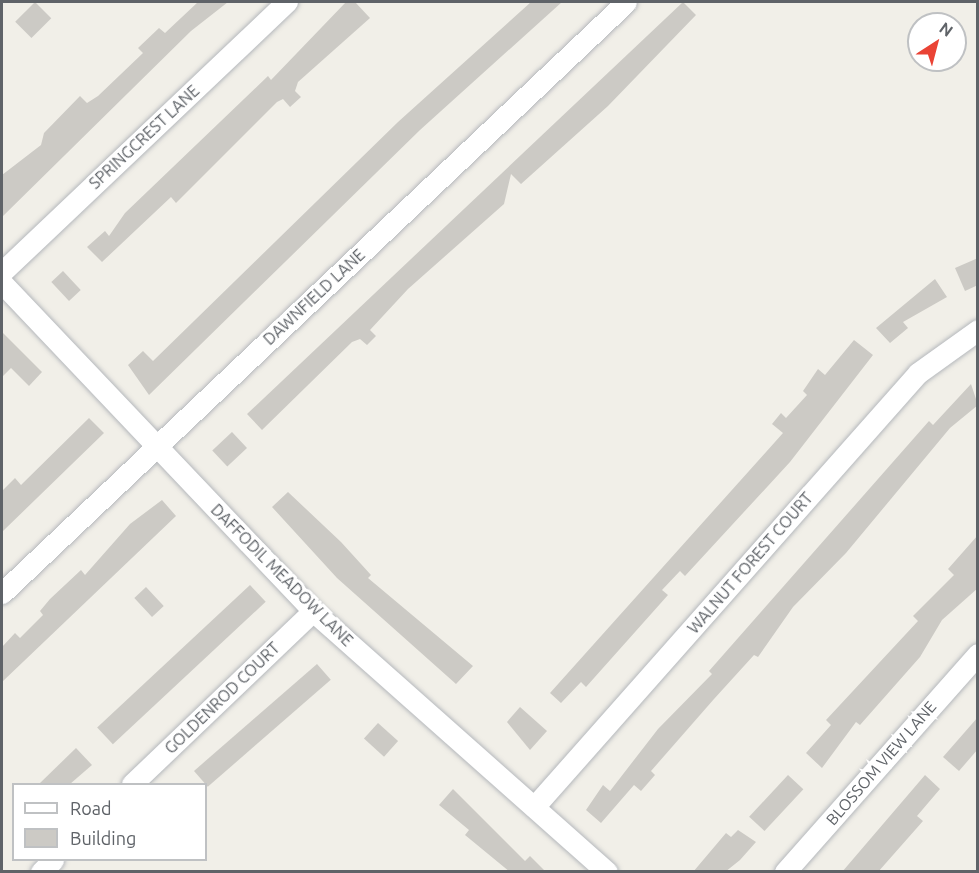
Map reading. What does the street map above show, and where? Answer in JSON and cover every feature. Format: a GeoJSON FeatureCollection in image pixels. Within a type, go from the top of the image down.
{"type":"FeatureCollection","features":[{"type":"Feature","properties":{"kind":"street","name":"SPRINGCREST LANE"},"geometry":{"type":"LineString","coordinates":[[2,272],[286,2]]}},
{"type":"Feature","properties":{"kind":"street","name":"DAWNFIELD LANE"},"geometry":{"type":"LineString","coordinates":[[2,592],[626,2]]}},
{"type":"Feature","properties":{"kind":"street","name":"DAFFODIL MEADOW LANE"},"geometry":{"type":"LineString","coordinates":[[2,283],[313,611],[607,872]]}},
{"type":"Feature","properties":{"kind":"street","name":"WALNUT FOREST COURT"},"geometry":{"type":"LineString","coordinates":[[534,807],[914,378],[978,330]]}},
{"type":"Feature","properties":{"kind":"street","name":"GOLDENROD COURT"},"geometry":{"type":"LineString","coordinates":[[133,783],[313,611]]}},
{"type":"Feature","properties":{"kind":"street","name":"BLOSSOM VIEW LANE"},"geometry":{"type":"LineString","coordinates":[[785,872],[978,654]]}},
{"type":"Feature","properties":{"kind":"street"},"geometry":{"type":"LineString","coordinates":[[41,872],[52,861]]}},
{"type":"Feature","properties":{"kind":"building"},"geometry":{"type":"Polygon","coordinates":[[[35,2],[51,18],[31,38],[15,22],[35,2]]]}},
{"type":"Feature","properties":{"kind":"building"},"geometry":{"type":"Polygon","coordinates":[[[198,2],[228,2],[191,31],[2,217],[2,175],[41,145],[44,133],[80,96],[87,103],[98,96],[143,53],[138,48],[159,28],[165,33],[198,2]]]}},
{"type":"Feature","properties":{"kind":"building"},"geometry":{"type":"Polygon","coordinates":[[[346,2],[355,2],[370,18],[298,82],[295,91],[301,97],[290,107],[283,99],[277,102],[176,203],[171,197],[102,262],[87,247],[105,231],[109,236],[125,213],[268,76],[271,80],[346,2]]]}},
{"type":"Feature","properties":{"kind":"building"},"geometry":{"type":"Polygon","coordinates":[[[531,2],[562,2],[420,130],[149,395],[128,365],[143,351],[153,361],[398,122],[531,2]]]}},
{"type":"Feature","properties":{"kind":"building"},"geometry":{"type":"Polygon","coordinates":[[[683,2],[696,15],[608,106],[521,184],[511,174],[504,204],[408,289],[370,330],[376,336],[367,345],[360,339],[352,342],[262,430],[247,414],[683,2]]]}},
{"type":"Feature","properties":{"kind":"building"},"geometry":{"type":"Polygon","coordinates":[[[978,258],[978,285],[965,291],[955,268],[978,258]]]}},
{"type":"Feature","properties":{"kind":"building"},"geometry":{"type":"Polygon","coordinates":[[[63,271],[81,290],[69,301],[51,282],[63,271]]]}},
{"type":"Feature","properties":{"kind":"building"},"geometry":{"type":"Polygon","coordinates":[[[935,279],[947,297],[903,322],[908,328],[890,343],[876,328],[935,279]]]}},
{"type":"Feature","properties":{"kind":"building"},"geometry":{"type":"Polygon","coordinates":[[[2,332],[42,372],[29,386],[11,368],[2,377],[2,332]]]}},
{"type":"Feature","properties":{"kind":"building"},"geometry":{"type":"Polygon","coordinates":[[[854,340],[873,355],[790,462],[685,576],[680,571],[662,590],[668,595],[586,687],[581,682],[561,703],[550,693],[783,433],[772,424],[781,413],[786,418],[807,395],[803,391],[818,369],[825,375],[854,340]]]}},
{"type":"Feature","properties":{"kind":"building"},"geometry":{"type":"Polygon","coordinates":[[[971,384],[978,405],[950,428],[846,553],[793,607],[758,657],[754,655],[651,771],[655,775],[641,791],[634,785],[601,823],[586,810],[603,785],[610,791],[658,729],[712,674],[709,671],[929,421],[933,425],[971,384]]]}},
{"type":"Feature","properties":{"kind":"building"},"geometry":{"type":"Polygon","coordinates":[[[89,418],[104,433],[2,532],[2,491],[15,478],[21,485],[89,418]]]}},
{"type":"Feature","properties":{"kind":"building"},"geometry":{"type":"Polygon","coordinates":[[[232,432],[247,448],[227,467],[212,450],[232,432]]]}},
{"type":"Feature","properties":{"kind":"building"},"geometry":{"type":"Polygon","coordinates":[[[288,492],[341,542],[371,575],[368,578],[473,666],[456,684],[337,578],[272,507],[288,492]]]}},
{"type":"Feature","properties":{"kind":"building"},"geometry":{"type":"Polygon","coordinates":[[[162,500],[176,516],[2,682],[2,647],[15,633],[20,638],[43,615],[40,611],[50,599],[81,570],[85,575],[130,524],[162,500]]]}},
{"type":"Feature","properties":{"kind":"building"},"geometry":{"type":"Polygon","coordinates":[[[978,535],[978,588],[942,620],[920,657],[860,725],[856,722],[822,768],[806,753],[831,725],[826,720],[918,621],[913,616],[954,575],[948,569],[978,535]]]}},
{"type":"Feature","properties":{"kind":"building"},"geometry":{"type":"Polygon","coordinates":[[[250,585],[266,602],[113,744],[97,728],[250,585]]]}},
{"type":"Feature","properties":{"kind":"building"},"geometry":{"type":"Polygon","coordinates":[[[146,587],[164,606],[152,617],[134,598],[146,587]]]}},
{"type":"Feature","properties":{"kind":"building"},"geometry":{"type":"Polygon","coordinates":[[[317,664],[331,680],[208,787],[207,783],[194,771],[317,664]]]}},
{"type":"Feature","properties":{"kind":"building"},"geometry":{"type":"Polygon","coordinates":[[[520,707],[547,731],[530,750],[507,722],[520,707]]]}},
{"type":"Feature","properties":{"kind":"building"},"geometry":{"type":"Polygon","coordinates":[[[978,717],[978,749],[959,771],[943,757],[978,717]]]}},
{"type":"Feature","properties":{"kind":"building"},"geometry":{"type":"Polygon","coordinates":[[[378,723],[398,741],[384,757],[364,739],[378,723]]]}},
{"type":"Feature","properties":{"kind":"building"},"geometry":{"type":"Polygon","coordinates":[[[76,748],[92,765],[71,783],[40,783],[76,748]]]}},
{"type":"Feature","properties":{"kind":"building"},"geometry":{"type":"Polygon","coordinates":[[[788,775],[803,789],[764,831],[749,817],[788,775]]]}},
{"type":"Feature","properties":{"kind":"building"},"geometry":{"type":"Polygon","coordinates":[[[925,775],[940,789],[917,816],[923,821],[878,872],[842,872],[925,775]]]}},
{"type":"Feature","properties":{"kind":"building"},"geometry":{"type":"Polygon","coordinates":[[[453,789],[525,861],[530,856],[546,872],[510,872],[465,835],[469,830],[439,805],[453,789]]]}},
{"type":"Feature","properties":{"kind":"building"},"geometry":{"type":"Polygon","coordinates":[[[738,830],[756,842],[740,860],[725,872],[693,872],[726,833],[731,837],[738,830]]]}}]}
